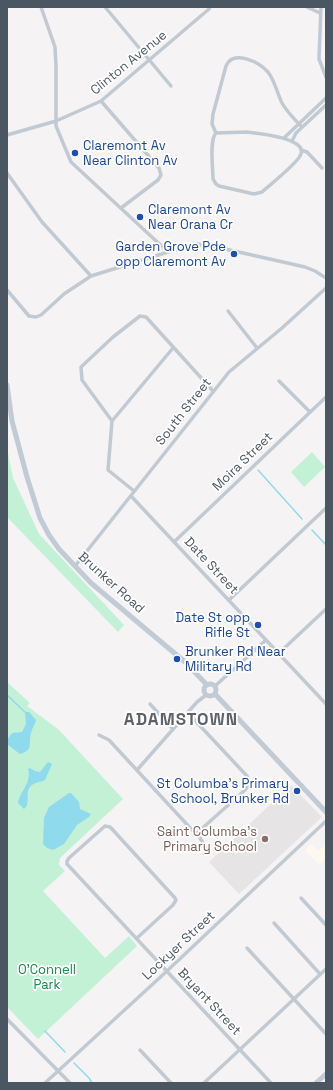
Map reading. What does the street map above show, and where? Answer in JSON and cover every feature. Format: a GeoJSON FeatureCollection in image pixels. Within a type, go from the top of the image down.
{"type":"FeatureCollection","features":[{"type":"Feature","properties":{"kind":"main road","name":"Brunker Road"},"geometry":{"type":"LineString","coordinates":[[7,385],[12,421],[27,477],[40,518],[49,535],[91,583],[185,662],[206,685]]}},
{"type":"Feature","properties":{"kind":"main road"},"geometry":{"type":"LineString","coordinates":[[211,684],[215,686],[217,690],[211,697],[206,695],[204,690],[206,685],[211,684]]}},
{"type":"Feature","properties":{"kind":"main road"},"geometry":{"type":"LineString","coordinates":[[215,694],[326,812]]}},
{"type":"Feature","properties":{"kind":"main road"},"geometry":{"type":"LineString","coordinates":[[316,1083],[326,1074]]}},
{"type":"Feature","properties":{"kind":"street"},"geometry":{"type":"LineString","coordinates":[[42,7],[55,47],[56,126],[71,162],[168,252]]}},
{"type":"Feature","properties":{"kind":"street"},"geometry":{"type":"LineString","coordinates":[[105,7],[171,86]]}},
{"type":"Feature","properties":{"kind":"street","name":"Clinton Avenue"},"geometry":{"type":"LineString","coordinates":[[7,135],[56,121],[101,101],[210,7]]}},
{"type":"Feature","properties":{"kind":"street"},"geometry":{"type":"LineString","coordinates":[[307,7],[320,13]]}},
{"type":"Feature","properties":{"kind":"street"},"geometry":{"type":"LineString","coordinates":[[320,7],[319,59],[326,76]]}},
{"type":"Feature","properties":{"kind":"street"},"geometry":{"type":"LineString","coordinates":[[216,133],[212,124],[213,114],[227,63],[236,57],[240,57],[258,64],[268,72],[272,77],[283,104],[300,126]]}},
{"type":"Feature","properties":{"kind":"street"},"geometry":{"type":"LineString","coordinates":[[292,141],[300,126],[326,98]]}},
{"type":"Feature","properties":{"kind":"street"},"geometry":{"type":"LineString","coordinates":[[101,101],[159,168],[161,175],[158,180],[121,208]]}},
{"type":"Feature","properties":{"kind":"street"},"geometry":{"type":"LineString","coordinates":[[285,137],[326,104]]}},
{"type":"Feature","properties":{"kind":"street"},"geometry":{"type":"LineString","coordinates":[[216,133],[247,132],[285,137],[298,145],[301,150],[307,152],[322,168]]}},
{"type":"Feature","properties":{"kind":"street"},"geometry":{"type":"LineString","coordinates":[[216,133],[212,143],[214,179],[216,184],[226,188],[254,194],[262,192],[300,156],[301,150]]}},
{"type":"Feature","properties":{"kind":"street"},"geometry":{"type":"LineString","coordinates":[[7,173],[42,222],[91,276]]}},
{"type":"Feature","properties":{"kind":"street"},"geometry":{"type":"LineString","coordinates":[[7,290],[29,316],[36,318],[64,294],[91,276],[196,244],[212,246],[304,267],[315,271],[326,278]]}},
{"type":"Feature","properties":{"kind":"street","name":"South Street"},"geometry":{"type":"LineString","coordinates":[[75,566],[228,372],[282,328],[326,288]]}},
{"type":"Feature","properties":{"kind":"street"},"geometry":{"type":"LineString","coordinates":[[228,311],[258,348]]}},
{"type":"Feature","properties":{"kind":"street"},"geometry":{"type":"LineString","coordinates":[[112,421],[82,380],[81,367],[113,337],[140,316],[146,317],[213,391]]}},
{"type":"Feature","properties":{"kind":"street"},"geometry":{"type":"LineString","coordinates":[[134,491],[108,470],[112,421],[173,348]]}},
{"type":"Feature","properties":{"kind":"street"},"geometry":{"type":"LineString","coordinates":[[279,381],[310,412]]}},
{"type":"Feature","properties":{"kind":"street","name":"Moira Street"},"geometry":{"type":"LineString","coordinates":[[174,542],[326,397]]}},
{"type":"Feature","properties":{"kind":"street","name":"Date Street"},"geometry":{"type":"LineString","coordinates":[[131,496],[326,704]]}},
{"type":"Feature","properties":{"kind":"street"},"geometry":{"type":"LineString","coordinates":[[229,600],[326,508]]}},
{"type":"Feature","properties":{"kind":"street"},"geometry":{"type":"LineString","coordinates":[[279,653],[326,609]]}},
{"type":"Feature","properties":{"kind":"street"},"geometry":{"type":"LineString","coordinates":[[215,686],[266,640]]}},
{"type":"Feature","properties":{"kind":"street"},"geometry":{"type":"LineString","coordinates":[[137,770],[173,729],[206,695]]}},
{"type":"Feature","properties":{"kind":"street"},"geometry":{"type":"LineString","coordinates":[[150,704],[173,729]]}},
{"type":"Feature","properties":{"kind":"street"},"geometry":{"type":"LineString","coordinates":[[188,713],[247,776],[249,780],[245,790],[197,833]]}},
{"type":"Feature","properties":{"kind":"street"},"geometry":{"type":"LineString","coordinates":[[99,735],[109,740],[193,831],[197,833],[208,851]]}},
{"type":"Feature","properties":{"kind":"street","name":"Lockyer Street"},"geometry":{"type":"LineString","coordinates":[[45,1083],[167,971],[326,821]]}},
{"type":"Feature","properties":{"kind":"street","name":"Bryant Street"},"geometry":{"type":"LineString","coordinates":[[137,938],[173,905],[176,900],[112,829],[107,826],[70,858],[67,861],[67,864],[271,1083]]}},
{"type":"Feature","properties":{"kind":"street"},"geometry":{"type":"LineString","coordinates":[[301,898],[326,925]]}},
{"type":"Feature","properties":{"kind":"street"},"geometry":{"type":"LineString","coordinates":[[274,924],[320,974]]}},
{"type":"Feature","properties":{"kind":"street"},"geometry":{"type":"LineString","coordinates":[[247,948],[326,1034]]}},
{"type":"Feature","properties":{"kind":"street"},"geometry":{"type":"LineString","coordinates":[[204,1083],[326,969]]}},
{"type":"Feature","properties":{"kind":"street"},"geometry":{"type":"LineString","coordinates":[[7,1019],[59,1070],[70,1083]]}},
{"type":"Feature","properties":{"kind":"street"},"geometry":{"type":"LineString","coordinates":[[140,1050],[171,1083]]}},
{"type":"Feature","properties":{"kind":"shaded area","name":"Saint Columba’s Primary School"},"geometry":{"type":"Polygon","coordinates":[[[291,785],[322,817],[239,894],[209,862],[291,785]]]}},
{"type":"Feature","properties":{"kind":"shaded area"},"geometry":{"type":"Polygon","coordinates":[[[311,844],[318,851],[326,844],[326,858],[319,865],[305,850],[311,844]]]}},
{"type":"Feature","properties":{"kind":"green space"},"geometry":{"type":"Polygon","coordinates":[[[7,448],[13,478],[39,534],[124,625],[118,632],[7,517],[7,448]]]}},
{"type":"Feature","properties":{"kind":"green space"},"geometry":{"type":"Polygon","coordinates":[[[312,452],[325,467],[304,487],[291,472],[312,452]]]}},
{"type":"Feature","properties":{"kind":"green space","name":"O'Connell Park"},"geometry":{"type":"Polygon","coordinates":[[[7,682],[30,703],[27,706],[58,729],[123,799],[60,858],[59,865],[65,871],[43,891],[105,958],[129,936],[137,946],[38,1039],[7,1007],[7,682]]]}},
{"type":"Feature","properties":{"kind":"water"},"geometry":{"type":"Polygon","coordinates":[[[25,712],[29,712],[36,720],[30,737],[30,746],[27,751],[20,754],[8,745],[7,740],[12,733],[22,732],[26,724],[25,712]]]}},
{"type":"Feature","properties":{"kind":"water"},"geometry":{"type":"Polygon","coordinates":[[[48,762],[52,764],[45,780],[32,785],[29,788],[27,804],[24,809],[18,803],[27,783],[29,774],[28,769],[30,768],[40,772],[48,762]]]}},
{"type":"Feature","properties":{"kind":"water"},"geometry":{"type":"Polygon","coordinates":[[[71,793],[79,802],[80,809],[91,814],[77,825],[64,844],[53,850],[47,848],[43,844],[44,818],[49,807],[71,793]]]}},
{"type":"Feature","properties":{"kind":"waterway"},"geometry":{"type":"LineString","coordinates":[[258,470],[302,519]]}},
{"type":"Feature","properties":{"kind":"waterway"},"geometry":{"type":"LineString","coordinates":[[312,530],[326,545]]}},
{"type":"Feature","properties":{"kind":"waterway"},"geometry":{"type":"LineString","coordinates":[[7,695],[26,713]]}},
{"type":"Feature","properties":{"kind":"waterway"},"geometry":{"type":"LineString","coordinates":[[45,1031],[65,1052]]}},
{"type":"Feature","properties":{"kind":"waterway"},"geometry":{"type":"LineString","coordinates":[[74,1063],[92,1083]]}},
{"type":"Feature","properties":{"kind":"place","name":"Claremont Av Near Clinton Av"},"geometry":{"type":"Point","coordinates":[75,153]}},
{"type":"Feature","properties":{"kind":"place","name":"Claremont Av Near Orana Cr"},"geometry":{"type":"Point","coordinates":[140,217]}},
{"type":"Feature","properties":{"kind":"place","name":"Garden Grove Pde opp Claremont Av"},"geometry":{"type":"Point","coordinates":[234,254]}},
{"type":"Feature","properties":{"kind":"place","name":"Date St opp Rifle St"},"geometry":{"type":"Point","coordinates":[258,625]}},
{"type":"Feature","properties":{"kind":"place","name":"Brunker Rd Near Military Rd"},"geometry":{"type":"Point","coordinates":[177,659]}},
{"type":"Feature","properties":{"kind":"place","name":"St Columba's Primary School, Brunker Rd"},"geometry":{"type":"Point","coordinates":[297,791]}},
{"type":"Feature","properties":{"kind":"place","name":"Saint Columba’s Primary School"},"geometry":{"type":"Point","coordinates":[265,839]}},
{"type":"Feature","properties":{"kind":"district","name":"ADAMSTOWN"},"geometry":{"type":"Point","coordinates":[181,720]}}]}
